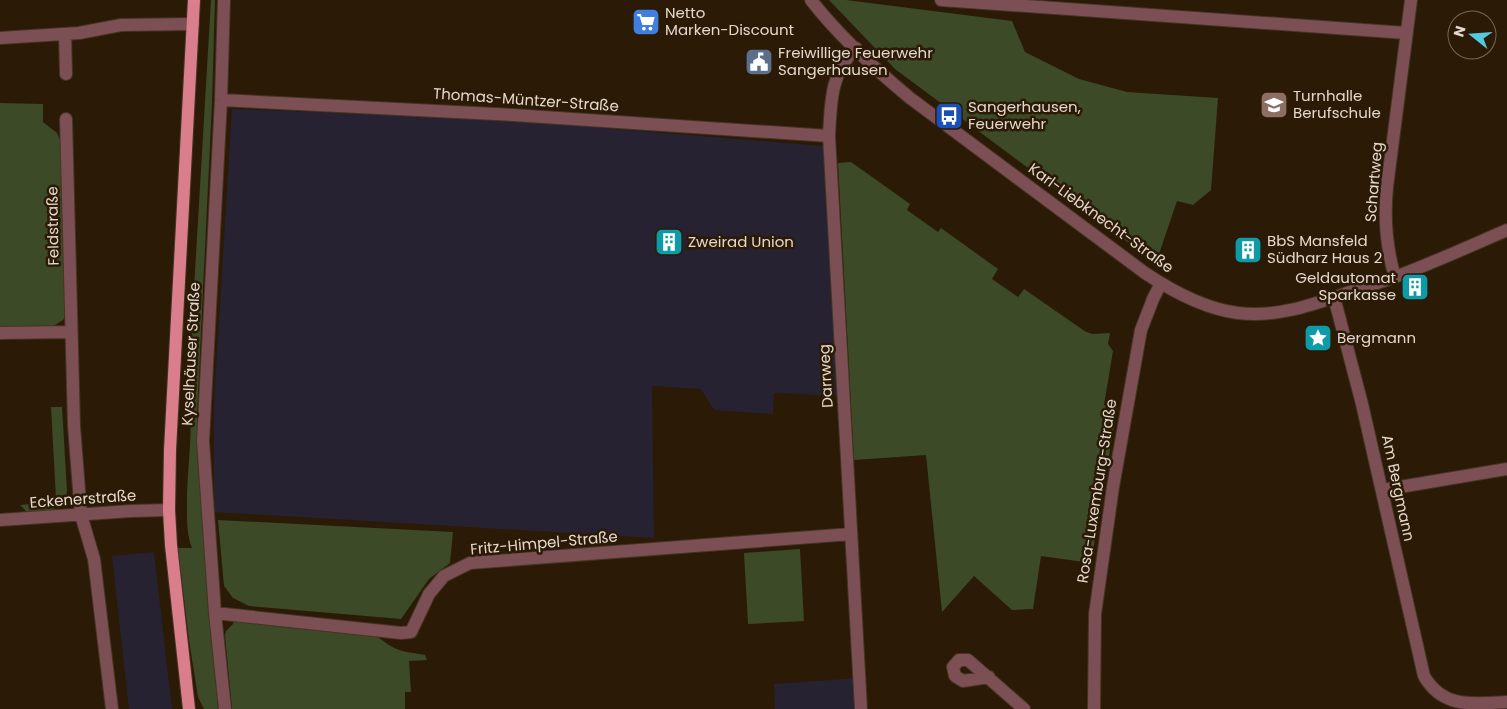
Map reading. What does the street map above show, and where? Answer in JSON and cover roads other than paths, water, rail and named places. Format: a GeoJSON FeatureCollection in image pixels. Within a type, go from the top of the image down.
{"type":"FeatureCollection","features":[{"type":"Feature","properties":{"kind":"main road","name":"Kyselhäuser Straße"},"geometry":{"type":"LineString","coordinates":[[189,709],[169,510],[170,450],[194,0]]}},
{"type":"Feature","properties":{"kind":"street","name":"Kyselhäuser Straße"},"geometry":{"type":"LineString","coordinates":[[224,0],[221,100],[203,441],[215,613],[225,709]]}},
{"type":"Feature","properties":{"kind":"street","name":"Karl-Liebknecht-Straße"},"geometry":{"type":"LineString","coordinates":[[812,0],[823,15],[883,75],[910,98],[1161,283],[1208,306],[1246,314],[1268,314],[1288,311],[1395,277],[1507,230]]}},
{"type":"Feature","properties":{"kind":"street"},"geometry":{"type":"LineString","coordinates":[[941,0],[1070,4],[1406,32]]}},
{"type":"Feature","properties":{"kind":"street","name":"Schartweg"},"geometry":{"type":"LineString","coordinates":[[1395,277],[1389,252],[1385,214],[1411,0]]}},
{"type":"Feature","properties":{"kind":"street"},"geometry":{"type":"LineString","coordinates":[[0,38],[65,34],[121,25],[193,24]]}},
{"type":"Feature","properties":{"kind":"street"},"geometry":{"type":"LineString","coordinates":[[65,34],[66,74]]}},
{"type":"Feature","properties":{"kind":"street","name":"Darrweg"},"geometry":{"type":"LineString","coordinates":[[856,48],[840,68],[834,85],[830,136],[861,709]]}},
{"type":"Feature","properties":{"kind":"street","name":"Thomas-Müntzer-Straße"},"geometry":{"type":"LineString","coordinates":[[221,100],[513,115],[830,136]]}},
{"type":"Feature","properties":{"kind":"street","name":"Feldstraße"},"geometry":{"type":"LineString","coordinates":[[66,119],[74,426],[81,516]]}},
{"type":"Feature","properties":{"kind":"street","name":"Rosa-Luxemburg-Straße"},"geometry":{"type":"LineString","coordinates":[[1094,709],[1096,614],[1115,478],[1141,330],[1152,299],[1161,283]]}},
{"type":"Feature","properties":{"kind":"street","name":"Am Bergmann"},"geometry":{"type":"LineString","coordinates":[[1334,297],[1362,404],[1424,676],[1430,686],[1448,699],[1472,704],[1507,702]]}},
{"type":"Feature","properties":{"kind":"street"},"geometry":{"type":"LineString","coordinates":[[0,333],[72,332]]}},
{"type":"Feature","properties":{"kind":"street"},"geometry":{"type":"LineString","coordinates":[[1382,490],[1507,469]]}},
{"type":"Feature","properties":{"kind":"street","name":"Eckenerstraße"},"geometry":{"type":"LineString","coordinates":[[0,520],[169,510]]}},
{"type":"Feature","properties":{"kind":"street"},"geometry":{"type":"LineString","coordinates":[[81,516],[94,559],[112,709]]}},
{"type":"Feature","properties":{"kind":"street","name":"Fritz-Himpel-Straße"},"geometry":{"type":"LineString","coordinates":[[215,613],[401,633],[411,632],[429,594],[444,576],[470,563],[851,534]]}},
{"type":"Feature","properties":{"kind":"street"},"geometry":{"type":"LineString","coordinates":[[989,677],[1024,709]]}},
{"type":"Feature","properties":{"kind":"place","name":"Netto Marken-Discount"},"geometry":{"type":"Point","coordinates":[646,22]}},
{"type":"Feature","properties":{"kind":"place","name":"Freiwillige Feuerwehr Sangerhausen"},"geometry":{"type":"Point","coordinates":[759,62]}},
{"type":"Feature","properties":{"kind":"place","name":"Turnhalle Berufschule"},"geometry":{"type":"Point","coordinates":[1274,105]}},
{"type":"Feature","properties":{"kind":"place","name":"Sangerhausen, Feuerwehr"},"geometry":{"type":"Point","coordinates":[949,116]}},
{"type":"Feature","properties":{"kind":"place","name":"Zweirad Union"},"geometry":{"type":"Point","coordinates":[669,242]}},
{"type":"Feature","properties":{"kind":"place","name":"BbS Mansfeld Südharz Haus 2"},"geometry":{"type":"Point","coordinates":[1248,250]}},
{"type":"Feature","properties":{"kind":"place","name":"Geldautomat Sparkasse"},"geometry":{"type":"Point","coordinates":[1415,287]}},
{"type":"Feature","properties":{"kind":"place","name":"Bergmann"},"geometry":{"type":"Point","coordinates":[1318,338]}}]}
